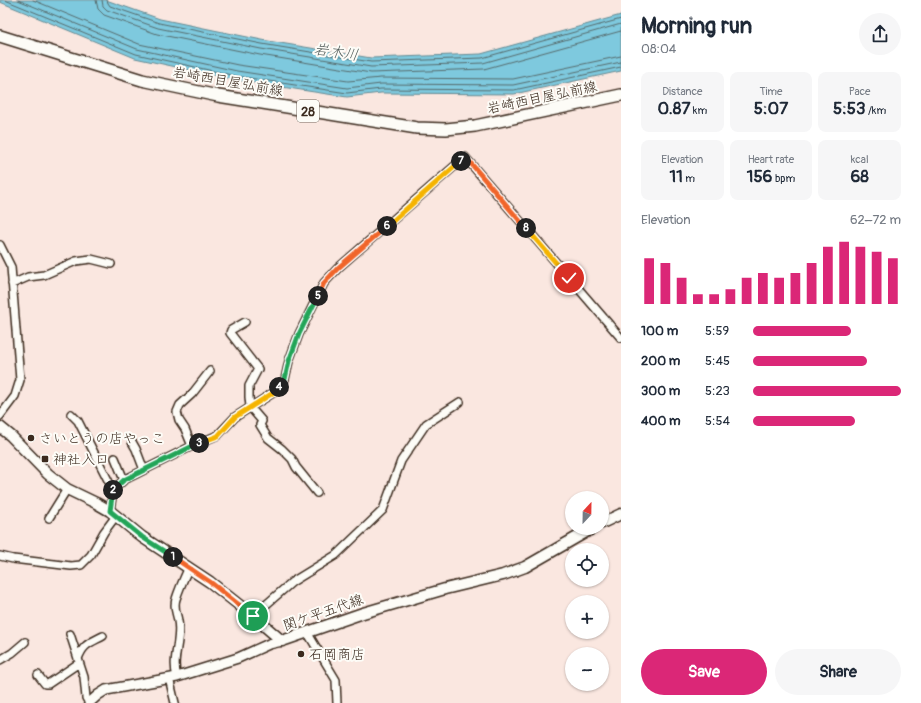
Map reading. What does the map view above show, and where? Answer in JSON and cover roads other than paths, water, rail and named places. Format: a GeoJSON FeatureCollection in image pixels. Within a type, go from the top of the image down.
{"type":"FeatureCollection","features":[{"type":"Feature","properties":{"kind":"main road","name":"岩崎西目屋弘前線"},"geometry":{"type":"LineString","coordinates":[[0,36],[142,80],[218,96],[417,128],[446,129],[475,126],[621,95]]}},
{"type":"Feature","properties":{"kind":"main road","name":"関ケ平五代線"},"geometry":{"type":"LineString","coordinates":[[0,427],[11,436],[48,474],[68,489],[96,502],[142,537],[189,567],[253,616],[282,641],[363,613],[445,589],[503,575],[525,566],[580,535]]}},
{"type":"Feature","properties":{"kind":"main road"},"geometry":{"type":"LineString","coordinates":[[609,520],[621,514]]}},
{"type":"Feature","properties":{"kind":"street"},"geometry":{"type":"LineString","coordinates":[[113,490],[124,480],[192,446],[218,436],[235,417],[276,391],[285,379],[289,361],[299,334],[324,283],[338,268],[465,157],[621,338]]}},
{"type":"Feature","properties":{"kind":"street"},"geometry":{"type":"LineString","coordinates":[[0,246],[11,267],[20,380],[15,396],[0,416]]}},
{"type":"Feature","properties":{"kind":"street"},"geometry":{"type":"LineString","coordinates":[[12,284],[28,277],[44,274],[76,262],[91,259],[111,264]]}},
{"type":"Feature","properties":{"kind":"street"},"geometry":{"type":"LineString","coordinates":[[245,322],[231,330],[230,333],[258,369],[249,386],[250,407],[262,421],[260,425],[268,438],[282,448],[292,459],[296,467],[317,492]]}},
{"type":"Feature","properties":{"kind":"street"},"geometry":{"type":"LineString","coordinates":[[192,446],[185,429],[179,420],[177,412],[180,405],[192,394],[210,371]]}},
{"type":"Feature","properties":{"kind":"street"},"geometry":{"type":"LineString","coordinates":[[253,616],[292,582],[336,555],[383,510],[401,461],[426,424],[460,402]]}},
{"type":"Feature","properties":{"kind":"street"},"geometry":{"type":"LineString","coordinates":[[0,556],[71,566],[81,565],[91,555],[113,514],[113,490],[78,421],[71,414]]}},
{"type":"Feature","properties":{"kind":"street"},"geometry":{"type":"LineString","coordinates":[[132,442],[136,448],[144,470]]}},
{"type":"Feature","properties":{"kind":"street"},"geometry":{"type":"LineString","coordinates":[[115,458],[124,480]]}},
{"type":"Feature","properties":{"kind":"street"},"geometry":{"type":"LineString","coordinates":[[49,518],[68,489]]}},
{"type":"Feature","properties":{"kind":"street"},"geometry":{"type":"LineString","coordinates":[[175,703],[173,678],[179,621],[175,612],[175,605],[189,567]]}},
{"type":"Feature","properties":{"kind":"street"},"geometry":{"type":"LineString","coordinates":[[307,632],[336,680],[337,703]]}},
{"type":"Feature","properties":{"kind":"street"},"geometry":{"type":"LineString","coordinates":[[70,634],[84,677],[86,698],[89,703],[106,690],[173,678],[238,658],[269,644],[282,641]]}},
{"type":"Feature","properties":{"kind":"street"},"geometry":{"type":"LineString","coordinates":[[38,675],[45,684],[48,684],[78,661],[80,652],[84,646],[103,636]]}},
{"type":"Feature","properties":{"kind":"street"},"geometry":{"type":"LineString","coordinates":[[0,660],[12,653],[25,642]]}},
{"type":"Feature","properties":{"kind":"water","name":"岩木川"},"geometry":{"type":"Polygon","coordinates":[[[0,0],[106,0],[160,19],[262,40],[371,58],[481,54],[621,15],[621,71],[514,94],[381,93],[347,97],[236,80],[135,58],[0,2],[0,0]]]}},
{"type":"Feature","properties":{"kind":"place","name":"さいとうの店やっこ"},"geometry":{"type":"Point","coordinates":[31,438]}},
{"type":"Feature","properties":{"kind":"place","name":"神社入口"},"geometry":{"type":"Point","coordinates":[45,459]}},
{"type":"Feature","properties":{"kind":"place","name":"石岡商店"},"geometry":{"type":"Point","coordinates":[301,654]}}]}
